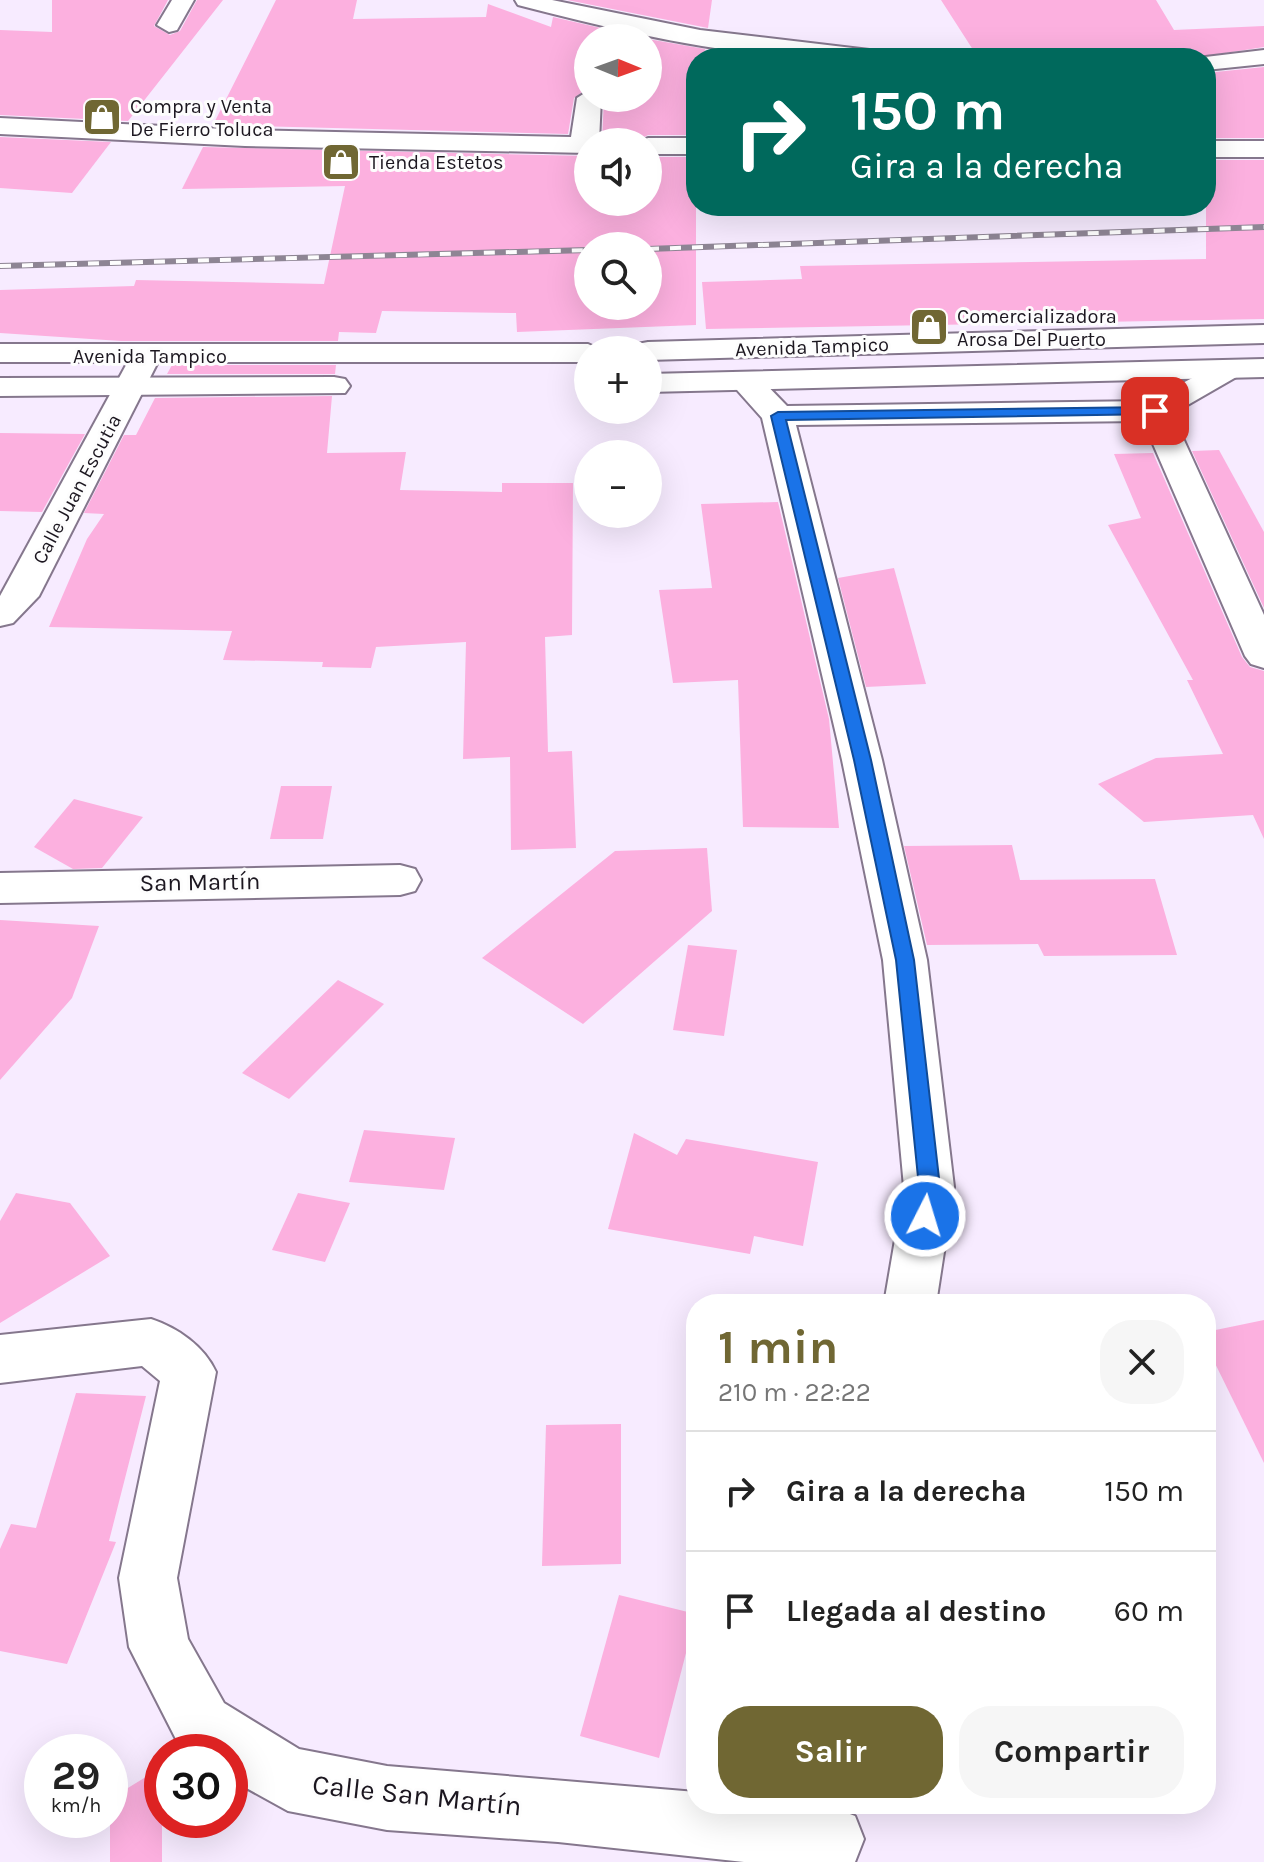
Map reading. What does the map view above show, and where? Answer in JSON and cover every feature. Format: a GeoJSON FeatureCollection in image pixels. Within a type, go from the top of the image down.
{"type":"FeatureCollection","features":[{"type":"Feature","properties":{"kind":"street"},"geometry":{"type":"LineString","coordinates":[[169,25],[183,0]]}},
{"type":"Feature","properties":{"kind":"street"},"geometry":{"type":"LineString","coordinates":[[526,0],[586,24]]}},
{"type":"Feature","properties":{"kind":"street"},"geometry":{"type":"LineString","coordinates":[[662,36],[783,48]]}},
{"type":"Feature","properties":{"kind":"street"},"geometry":{"type":"LineString","coordinates":[[1216,62],[1264,57]]}},
{"type":"Feature","properties":{"kind":"street"},"geometry":{"type":"LineString","coordinates":[[0,126],[245,138],[574,145]]}},
{"type":"Feature","properties":{"kind":"street"},"geometry":{"type":"LineString","coordinates":[[662,146],[686,146]]}},
{"type":"Feature","properties":{"kind":"street"},"geometry":{"type":"LineString","coordinates":[[1216,149],[1264,149]]}},
{"type":"Feature","properties":{"kind":"street","name":"Avenida Tampico"},"geometry":{"type":"LineString","coordinates":[[662,351],[1264,334]]}},
{"type":"Feature","properties":{"kind":"street","name":"Avenida Tampico"},"geometry":{"type":"LineString","coordinates":[[0,353],[146,356],[574,353]]}},
{"type":"Feature","properties":{"kind":"street","name":"Calle Juan Escutia"},"geometry":{"type":"LineString","coordinates":[[0,615],[21,596],[146,356]]}},
{"type":"Feature","properties":{"kind":"street","name":"Avenida Tampico"},"geometry":{"type":"LineString","coordinates":[[662,383],[1264,368]]}},
{"type":"Feature","properties":{"kind":"street"},"geometry":{"type":"LineString","coordinates":[[778,416],[1155,411],[1227,369]]}},
{"type":"Feature","properties":{"kind":"street"},"geometry":{"type":"LineString","coordinates":[[745,381],[778,416],[862,760],[905,960],[929,1187],[912,1294]]}},
{"type":"Feature","properties":{"kind":"street","name":"Avenida Tampico"},"geometry":{"type":"LineString","coordinates":[[0,387],[363,386]]}},
{"type":"Feature","properties":{"kind":"street"},"geometry":{"type":"LineString","coordinates":[[1155,411],[1264,656]]}},
{"type":"Feature","properties":{"kind":"street","name":"San Martín"},"geometry":{"type":"LineString","coordinates":[[0,888],[400,880]]}},
{"type":"Feature","properties":{"kind":"street","name":"Calle San Martín"},"geometry":{"type":"LineString","coordinates":[[0,1359],[151,1342],[189,1372],[148,1578],[159,1647],[202,1725],[288,1779],[387,1798],[833,1835]]}},
{"type":"Feature","properties":{"kind":"building"},"geometry":{"type":"Polygon","coordinates":[[[52,0],[168,0],[154,26],[170,35],[180,31],[197,0],[223,0],[128,121],[0,115],[0,30],[52,32],[52,0]]]}},
{"type":"Feature","properties":{"kind":"building"},"geometry":{"type":"Polygon","coordinates":[[[276,0],[357,0],[353,19],[486,17],[488,4],[551,27],[553,17],[583,24],[574,24],[574,98],[568,134],[213,125],[276,0]]]}},
{"type":"Feature","properties":{"kind":"building"},"geometry":{"type":"Polygon","coordinates":[[[567,0],[712,0],[708,28],[567,0]]]}},
{"type":"Feature","properties":{"kind":"building"},"geometry":{"type":"Polygon","coordinates":[[[941,0],[1156,0],[1174,30],[1264,26],[1264,47],[1216,55],[1216,48],[972,48],[941,0]]]}},
{"type":"Feature","properties":{"kind":"building"},"geometry":{"type":"Polygon","coordinates":[[[662,41],[699,48],[686,48],[686,135],[662,135],[662,128],[603,128],[603,112],[662,112],[662,41]]]}},
{"type":"Feature","properties":{"kind":"building"},"geometry":{"type":"Polygon","coordinates":[[[1264,67],[1264,138],[1216,138],[1216,72],[1264,67]]]}},
{"type":"Feature","properties":{"kind":"building"},"geometry":{"type":"Polygon","coordinates":[[[0,137],[111,142],[72,193],[0,188],[0,137]]]}},
{"type":"Feature","properties":{"kind":"building"},"geometry":{"type":"Polygon","coordinates":[[[203,147],[574,156],[574,216],[662,216],[662,157],[686,157],[686,216],[696,216],[696,325],[517,332],[516,313],[382,311],[376,333],[339,332],[338,341],[121,341],[0,333],[0,290],[134,286],[136,280],[324,284],[345,186],[182,189],[203,147]]]}},
{"type":"Feature","properties":{"kind":"building"},"geometry":{"type":"Polygon","coordinates":[[[1216,160],[1264,160],[1264,319],[706,329],[702,282],[802,279],[800,266],[1206,259],[1206,216],[1216,216],[1216,160]]]}},
{"type":"Feature","properties":{"kind":"building"},"geometry":{"type":"Polygon","coordinates":[[[172,365],[336,365],[335,374],[167,374],[172,365]]]}},
{"type":"Feature","properties":{"kind":"building"},"geometry":{"type":"Polygon","coordinates":[[[332,396],[327,453],[406,452],[400,490],[502,492],[502,483],[573,483],[572,635],[545,637],[548,752],[572,751],[576,848],[511,850],[510,757],[463,759],[466,642],[376,647],[371,668],[322,667],[323,662],[223,660],[232,631],[49,627],[87,539],[104,514],[84,513],[124,435],[136,435],[155,398],[332,396]]]}},
{"type":"Feature","properties":{"kind":"building"},"geometry":{"type":"Polygon","coordinates":[[[0,433],[85,434],[42,512],[0,511],[0,433]]]}},
{"type":"Feature","properties":{"kind":"building"},"geometry":{"type":"Polygon","coordinates":[[[1219,450],[1264,532],[1264,608],[1192,451],[1219,450]]]}},
{"type":"Feature","properties":{"kind":"building"},"geometry":{"type":"Polygon","coordinates":[[[1153,453],[1242,657],[1250,667],[1264,671],[1264,839],[1253,815],[1144,822],[1098,784],[1156,758],[1223,754],[1187,680],[1193,680],[1108,525],[1141,518],[1114,454],[1153,453]]]}},
{"type":"Feature","properties":{"kind":"building"},"geometry":{"type":"Polygon","coordinates":[[[778,502],[829,719],[839,828],[743,827],[738,680],[673,683],[659,590],[712,588],[701,504],[778,502]]]}},
{"type":"Feature","properties":{"kind":"building"},"geometry":{"type":"Polygon","coordinates":[[[894,568],[926,684],[866,687],[838,578],[894,568]]]}},
{"type":"Feature","properties":{"kind":"building"},"geometry":{"type":"Polygon","coordinates":[[[281,786],[332,786],[323,839],[270,839],[281,786]]]}},
{"type":"Feature","properties":{"kind":"building"},"geometry":{"type":"Polygon","coordinates":[[[74,799],[143,817],[102,868],[73,869],[34,847],[74,799]]]}},
{"type":"Feature","properties":{"kind":"building"},"geometry":{"type":"Polygon","coordinates":[[[1012,845],[1020,880],[1155,879],[1177,955],[1044,956],[1038,944],[927,945],[904,846],[1012,845]]]}},
{"type":"Feature","properties":{"kind":"building"},"geometry":{"type":"Polygon","coordinates":[[[707,848],[712,911],[583,1024],[482,958],[615,851],[707,848]]]}},
{"type":"Feature","properties":{"kind":"building"},"geometry":{"type":"Polygon","coordinates":[[[0,920],[99,926],[72,998],[0,1080],[0,920]]]}},
{"type":"Feature","properties":{"kind":"building"},"geometry":{"type":"Polygon","coordinates":[[[688,945],[737,950],[724,1036],[673,1030],[688,945]]]}},
{"type":"Feature","properties":{"kind":"building"},"geometry":{"type":"Polygon","coordinates":[[[338,980],[384,1004],[289,1099],[242,1073],[338,980]]]}},
{"type":"Feature","properties":{"kind":"building"},"geometry":{"type":"Polygon","coordinates":[[[364,1130],[455,1138],[444,1190],[349,1182],[364,1130]]]}},
{"type":"Feature","properties":{"kind":"building"},"geometry":{"type":"Polygon","coordinates":[[[634,1133],[677,1155],[686,1139],[818,1162],[803,1246],[754,1236],[750,1254],[608,1229],[634,1133]]]}},
{"type":"Feature","properties":{"kind":"building"},"geometry":{"type":"Polygon","coordinates":[[[16,1193],[70,1203],[110,1256],[0,1323],[0,1221],[16,1193]]]}},
{"type":"Feature","properties":{"kind":"building"},"geometry":{"type":"Polygon","coordinates":[[[298,1193],[350,1203],[325,1262],[272,1250],[298,1193]]]}},
{"type":"Feature","properties":{"kind":"building"},"geometry":{"type":"Polygon","coordinates":[[[1264,1320],[1264,1463],[1216,1365],[1216,1330],[1264,1320]]]}},
{"type":"Feature","properties":{"kind":"building"},"geometry":{"type":"Polygon","coordinates":[[[76,1393],[146,1396],[109,1541],[116,1542],[67,1664],[0,1651],[0,1549],[11,1524],[36,1528],[76,1393]]]}},
{"type":"Feature","properties":{"kind":"building"},"geometry":{"type":"Polygon","coordinates":[[[621,1424],[621,1564],[542,1566],[546,1425],[621,1424]]]}},
{"type":"Feature","properties":{"kind":"building"},"geometry":{"type":"Polygon","coordinates":[[[619,1595],[686,1612],[686,1653],[659,1758],[580,1736],[619,1595]]]}},
{"type":"Feature","properties":{"kind":"building"},"geometry":{"type":"Polygon","coordinates":[[[144,1778],[144,1838],[162,1838],[162,1862],[110,1862],[110,1838],[128,1838],[128,1788],[144,1778]]]}},
{"type":"Feature","properties":{"kind":"railway"},"geometry":{"type":"LineString","coordinates":[[662,248],[1264,227]]}},
{"type":"Feature","properties":{"kind":"railway"},"geometry":{"type":"LineString","coordinates":[[0,266],[574,250]]}},
{"type":"Feature","properties":{"kind":"place","name":"Compra y Venta De Fierro Toluca"},"geometry":{"type":"Point","coordinates":[102,117]}},
{"type":"Feature","properties":{"kind":"place","name":"Tienda Estetos"},"geometry":{"type":"Point","coordinates":[341,162]}},
{"type":"Feature","properties":{"kind":"place","name":"Comercializadora Arosa Del Puerto"},"geometry":{"type":"Point","coordinates":[929,327]}},
{"type":"Feature","properties":{"kind":"route"},"geometry":{"type":"LineString","coordinates":[[925,1216],[929,1187],[905,960],[862,760],[778,416],[1155,411]]}}]}
